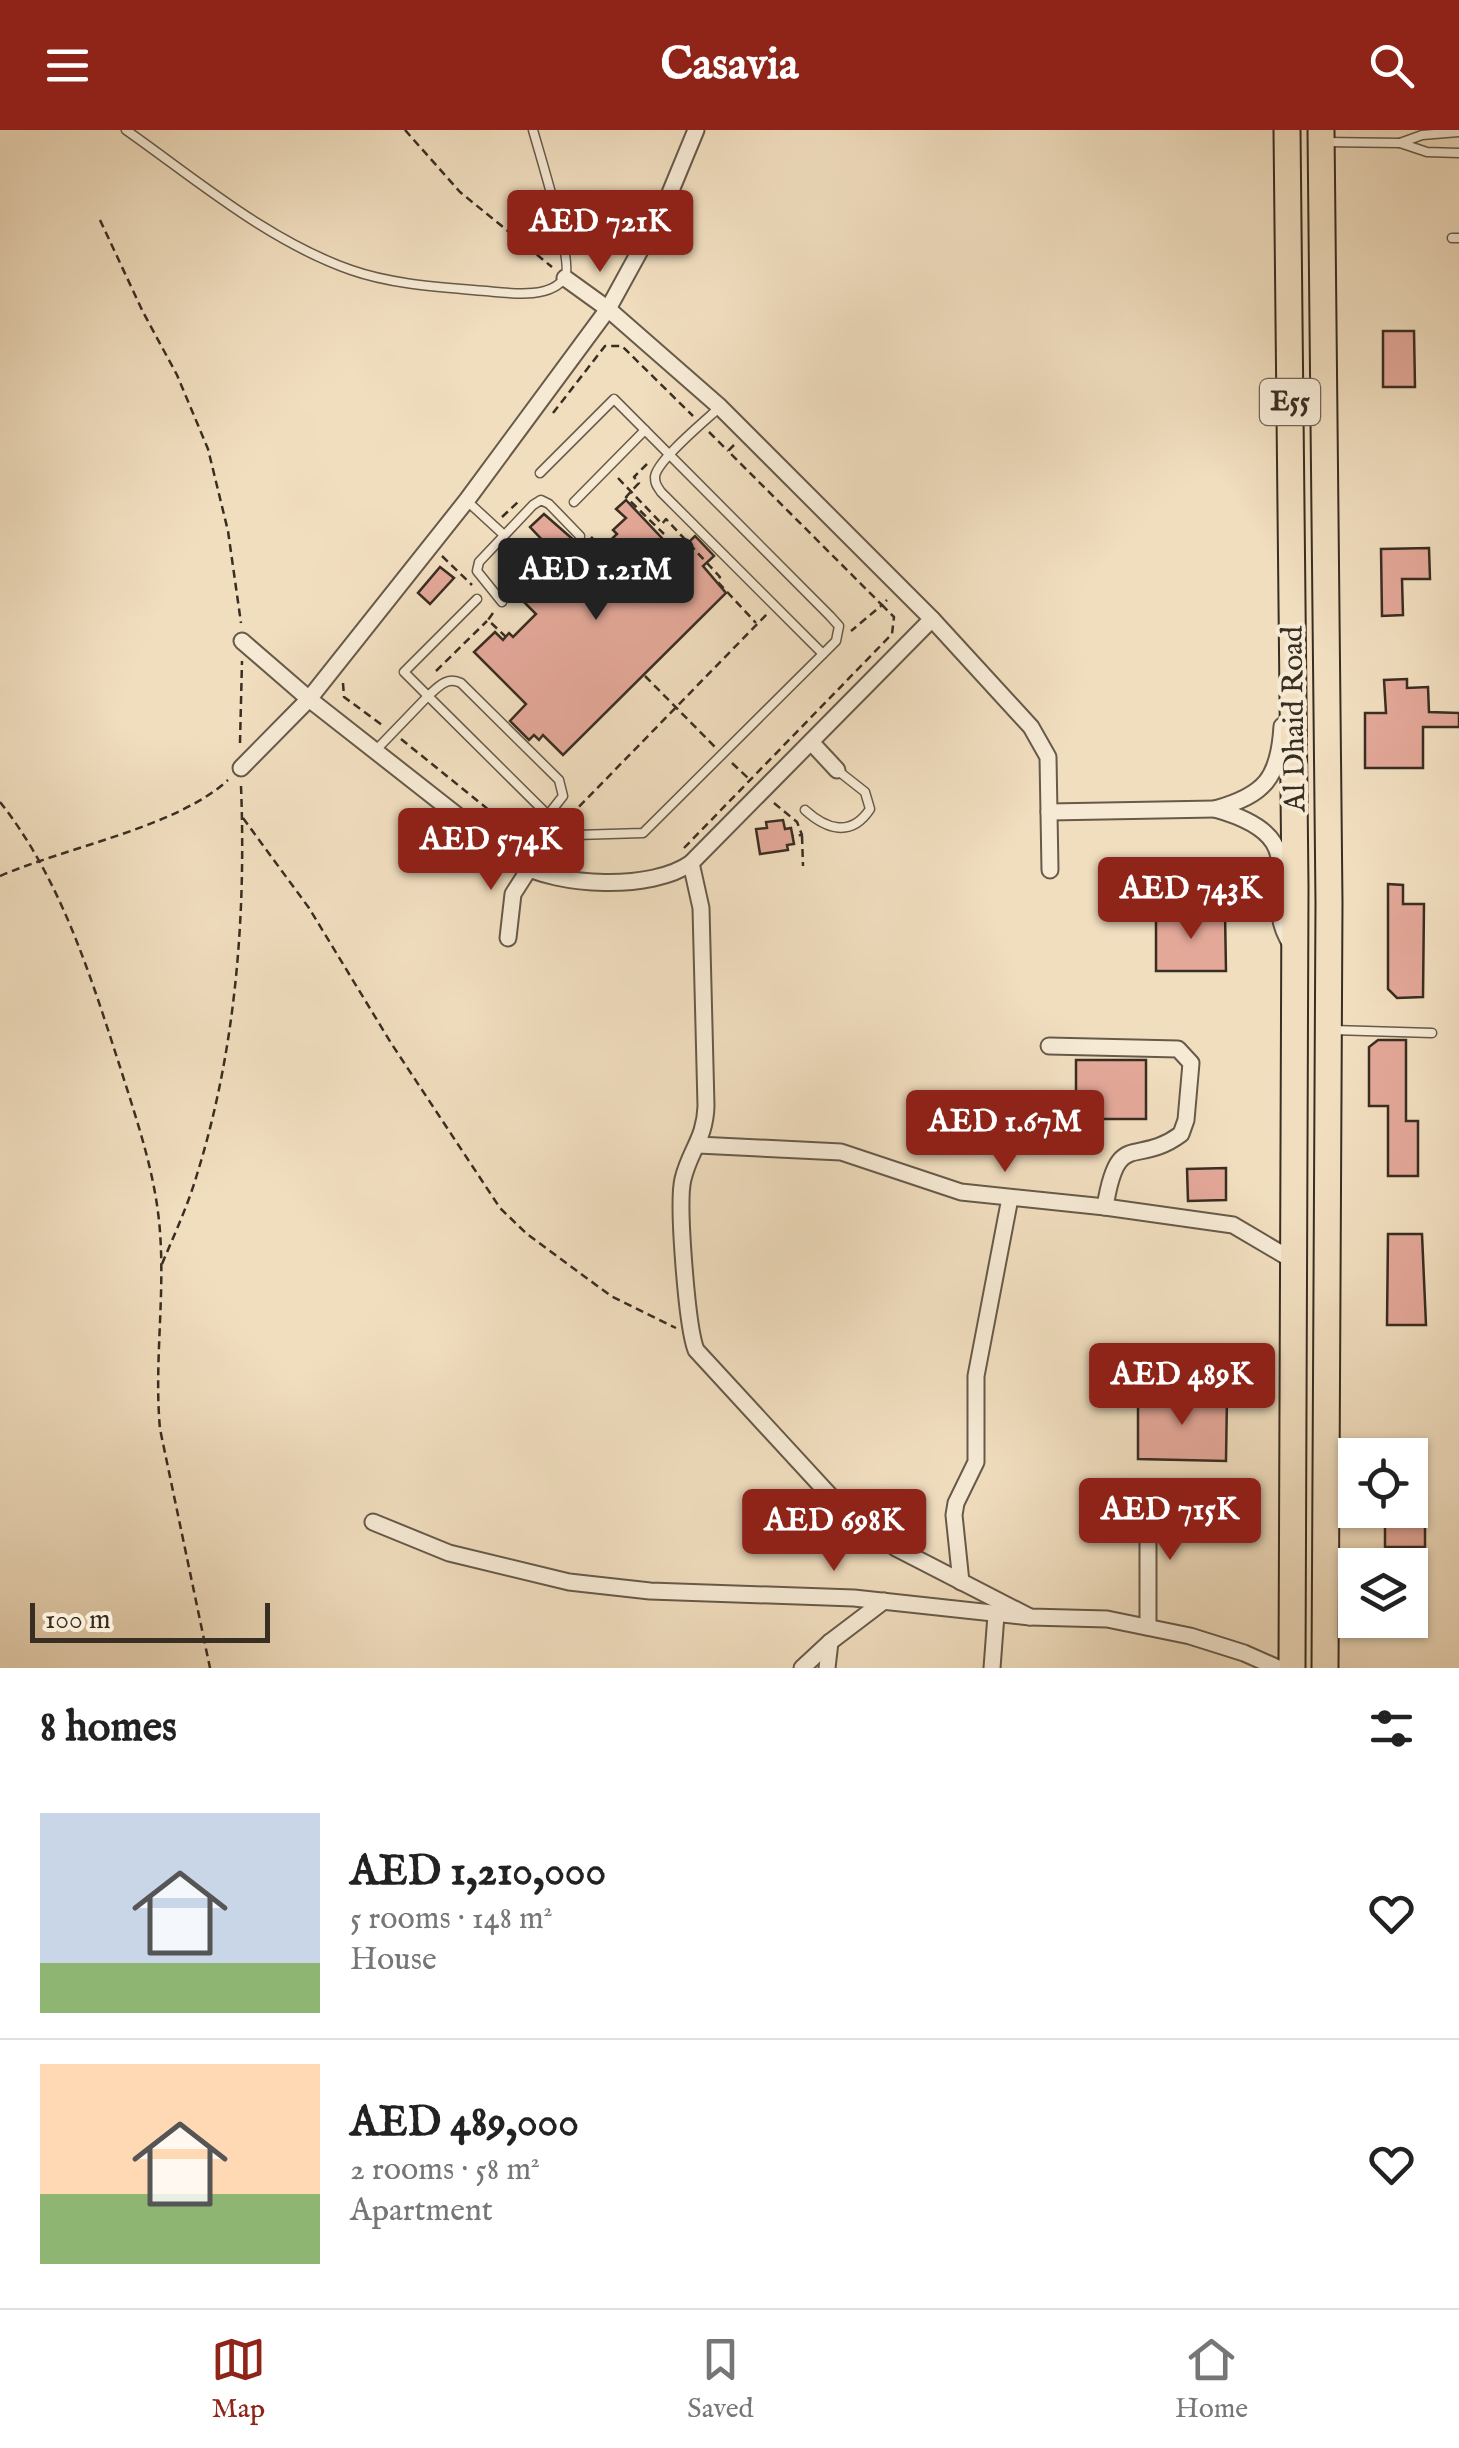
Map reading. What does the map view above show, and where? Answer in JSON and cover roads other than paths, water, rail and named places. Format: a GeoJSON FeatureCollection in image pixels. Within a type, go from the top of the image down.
{"type":"FeatureCollection","features":[{"type":"Feature","properties":{"kind":"highway","name":"E55"},"geometry":{"type":"LineString","coordinates":[[1287,130],[1294,674],[1292,1668]]}},
{"type":"Feature","properties":{"kind":"highway","name":"Al Dhaid Road"},"geometry":{"type":"LineString","coordinates":[[1316,134],[1328,1030],[1324,1668]]}},
{"type":"Feature","properties":{"kind":"street"},"geometry":{"type":"LineString","coordinates":[[241,768],[309,699],[466,500],[608,309],[664,205],[696,130]]}},
{"type":"Feature","properties":{"kind":"street"},"geometry":{"type":"LineString","coordinates":[[564,278],[608,309],[720,407],[932,619],[1024,719],[1048,757],[1050,870]]}},
{"type":"Feature","properties":{"kind":"street"},"geometry":{"type":"LineString","coordinates":[[242,640],[309,699],[529,869],[562,878],[626,880],[670,875],[690,863],[932,619]]}},
{"type":"Feature","properties":{"kind":"street"},"geometry":{"type":"LineString","coordinates":[[1049,812],[1214,809],[1252,795],[1276,770],[1281,752],[1283,701],[1294,674]]}},
{"type":"Feature","properties":{"kind":"street"},"geometry":{"type":"LineString","coordinates":[[811,742],[837,770]]}},
{"type":"Feature","properties":{"kind":"street"},"geometry":{"type":"LineString","coordinates":[[1214,809],[1252,822],[1267,833],[1280,858],[1282,930],[1294,950]]}},
{"type":"Feature","properties":{"kind":"street"},"geometry":{"type":"LineString","coordinates":[[690,863],[701,908],[706,1106],[705,1128],[681,1189],[691,1335],[696,1350],[847,1514],[896,1548],[1030,1617]]}},
{"type":"Feature","properties":{"kind":"street"},"geometry":{"type":"LineString","coordinates":[[508,938],[513,894],[529,869]]}},
{"type":"Feature","properties":{"kind":"street"},"geometry":{"type":"LineString","coordinates":[[1049,1046],[1178,1049],[1192,1063],[1181,1134],[1118,1160],[1110,1176],[1105,1207]]}},
{"type":"Feature","properties":{"kind":"street"},"geometry":{"type":"LineString","coordinates":[[698,1145],[841,1152],[878,1162],[938,1187],[1233,1225],[1294,1261]]}},
{"type":"Feature","properties":{"kind":"street"},"geometry":{"type":"LineString","coordinates":[[961,1582],[954,1516],[956,1503],[976,1462],[976,1376],[1010,1198]]}},
{"type":"Feature","properties":{"kind":"street"},"geometry":{"type":"LineString","coordinates":[[1148,1500],[1148,1626]]}},
{"type":"Feature","properties":{"kind":"street"},"geometry":{"type":"LineString","coordinates":[[373,1522],[449,1553],[569,1582],[650,1590],[802,1594],[1030,1617],[1106,1618],[1229,1648],[1278,1668]]}},
{"type":"Feature","properties":{"kind":"street"},"geometry":{"type":"LineString","coordinates":[[802,1668],[884,1601]]}},
{"type":"Feature","properties":{"kind":"street"},"geometry":{"type":"LineString","coordinates":[[992,1668],[996,1614]]}},
{"type":"Feature","properties":{"kind":"street"},"geometry":{"type":"LineString","coordinates":[[827,1668],[830,1642]]}},
{"type":"Feature","properties":{"kind":"lane"},"geometry":{"type":"LineString","coordinates":[[126,130],[267,230],[354,271],[408,283],[517,293],[547,290],[564,278],[567,271],[534,130]]}},
{"type":"Feature","properties":{"kind":"lane"},"geometry":{"type":"LineString","coordinates":[[1400,143],[1422,135],[1459,132]]}},
{"type":"Feature","properties":{"kind":"lane"},"geometry":{"type":"LineString","coordinates":[[1316,134],[1400,143],[1427,152],[1459,153]]}},
{"type":"Feature","properties":{"kind":"lane"},"geometry":{"type":"LineString","coordinates":[[477,599],[404,672],[558,826],[576,835],[644,832],[836,641],[840,632],[830,616],[614,399],[540,473]]}},
{"type":"Feature","properties":{"kind":"lane"},"geometry":{"type":"LineString","coordinates":[[720,407],[666,452],[655,472],[655,482],[823,654]]}},
{"type":"Feature","properties":{"kind":"lane"},"geometry":{"type":"LineString","coordinates":[[574,502],[644,430]]}},
{"type":"Feature","properties":{"kind":"lane"},"geometry":{"type":"LineString","coordinates":[[466,500],[504,535]]}},
{"type":"Feature","properties":{"kind":"lane"},"geometry":{"type":"LineString","coordinates":[[502,602],[476,571],[479,562],[540,500],[549,504],[580,536]]}},
{"type":"Feature","properties":{"kind":"lane"},"geometry":{"type":"LineString","coordinates":[[376,751],[428,696],[445,681],[454,680],[559,780],[563,796],[548,815]]}},
{"type":"Feature","properties":{"kind":"lane"},"geometry":{"type":"LineString","coordinates":[[805,810],[822,825],[832,827],[857,823],[865,816],[870,808],[865,792],[837,770]]}},
{"type":"Feature","properties":{"kind":"lane"},"geometry":{"type":"LineString","coordinates":[[1328,1030],[1432,1032]]}}]}
